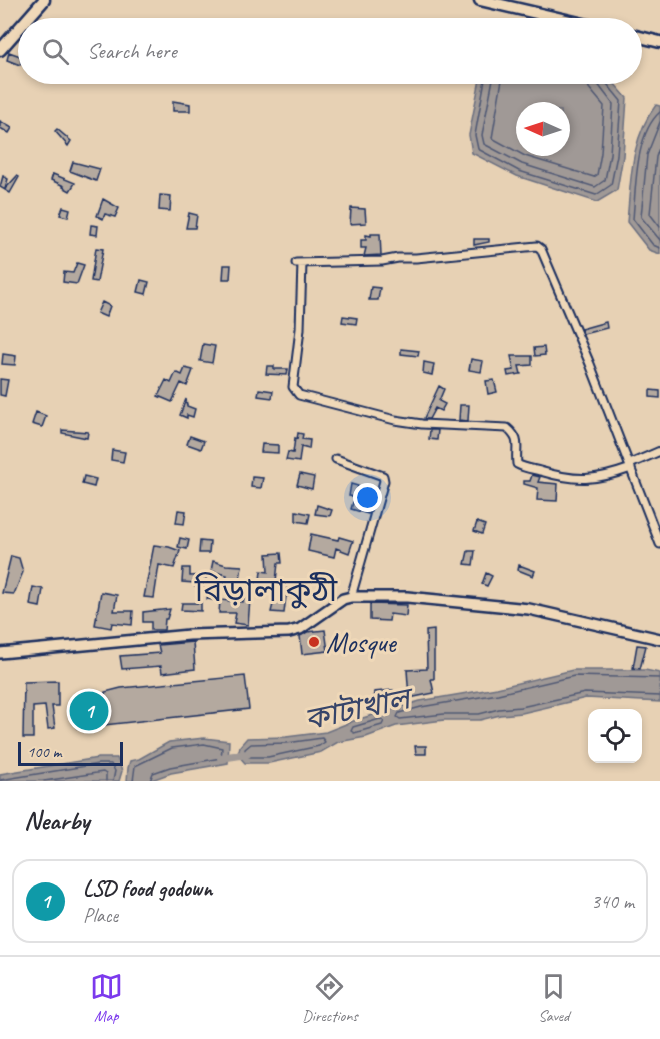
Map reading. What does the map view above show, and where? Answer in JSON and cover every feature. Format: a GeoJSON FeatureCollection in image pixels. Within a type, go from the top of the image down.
{"type":"FeatureCollection","features":[{"type":"Feature","properties":{"kind":"main road"},"geometry":{"type":"LineString","coordinates":[[28,18],[44,0]]}},
{"type":"Feature","properties":{"kind":"main road"},"geometry":{"type":"LineString","coordinates":[[480,0],[558,18]]}},
{"type":"Feature","properties":{"kind":"main road"},"geometry":{"type":"LineString","coordinates":[[0,50],[18,30]]}},
{"type":"Feature","properties":{"kind":"main road"},"geometry":{"type":"LineString","coordinates":[[642,38],[660,42]]}},
{"type":"Feature","properties":{"kind":"main road"},"geometry":{"type":"LineString","coordinates":[[0,653],[189,634],[289,632],[300,628],[343,599],[351,597],[407,597],[529,609],[660,639]]}},
{"type":"Feature","properties":{"kind":"street"},"geometry":{"type":"LineString","coordinates":[[660,451],[630,466],[615,473],[582,480],[558,476],[518,464],[518,441],[507,428],[395,420],[295,392],[293,387],[300,329],[299,263],[382,261],[537,246],[541,249],[586,354],[630,466],[660,544]]}},
{"type":"Feature","properties":{"kind":"street"},"geometry":{"type":"LineString","coordinates":[[336,459],[383,476],[384,481],[351,597]]}},
{"type":"Feature","properties":{"kind":"water"},"geometry":{"type":"Polygon","coordinates":[[[479,84],[615,84],[627,98],[623,156],[617,190],[597,202],[517,176],[472,153],[469,135],[479,84]]]}},
{"type":"Feature","properties":{"kind":"water"},"geometry":{"type":"Polygon","coordinates":[[[656,105],[660,106],[660,254],[649,250],[627,222],[636,146],[647,118],[656,105]]]}},
{"type":"Feature","properties":{"kind":"water"},"geometry":{"type":"Polygon","coordinates":[[[573,670],[645,670],[660,673],[660,702],[586,698],[480,720],[444,720],[396,726],[366,737],[338,742],[321,752],[269,763],[245,763],[238,755],[240,746],[247,738],[286,737],[326,732],[356,720],[420,701],[497,688],[573,670]]]}},
{"type":"Feature","properties":{"kind":"water"},"geometry":{"type":"Polygon","coordinates":[[[204,738],[229,741],[228,763],[171,773],[149,781],[127,781],[130,761],[139,759],[169,742],[204,738]]]}},
{"type":"Feature","properties":{"kind":"water"},"geometry":{"type":"Polygon","coordinates":[[[98,758],[117,758],[122,771],[119,781],[0,781],[0,774],[98,758]]]}},
{"type":"Feature","properties":{"kind":"building"},"geometry":{"type":"Polygon","coordinates":[[[9,52],[18,55],[18,64],[7,60],[9,52]]]}},
{"type":"Feature","properties":{"kind":"building"},"geometry":{"type":"Polygon","coordinates":[[[173,101],[190,104],[190,111],[173,111],[173,101]]]}},
{"type":"Feature","properties":{"kind":"building"},"geometry":{"type":"Polygon","coordinates":[[[0,121],[12,128],[9,133],[0,128],[0,121]]]}},
{"type":"Feature","properties":{"kind":"building"},"geometry":{"type":"Polygon","coordinates":[[[57,129],[71,141],[68,146],[55,131],[57,129]]]}},
{"type":"Feature","properties":{"kind":"building"},"geometry":{"type":"Polygon","coordinates":[[[73,162],[100,169],[96,181],[70,171],[73,162]]]}},
{"type":"Feature","properties":{"kind":"building"},"geometry":{"type":"Polygon","coordinates":[[[53,174],[75,183],[70,191],[51,180],[53,174]]]}},
{"type":"Feature","properties":{"kind":"building"},"geometry":{"type":"Polygon","coordinates":[[[3,176],[8,179],[5,189],[17,176],[19,177],[10,193],[0,187],[3,176]]]}},
{"type":"Feature","properties":{"kind":"building"},"geometry":{"type":"Polygon","coordinates":[[[160,195],[171,196],[170,211],[159,210],[160,195]]]}},
{"type":"Feature","properties":{"kind":"building"},"geometry":{"type":"Polygon","coordinates":[[[103,199],[119,208],[115,217],[105,214],[103,219],[97,216],[103,199]]]}},
{"type":"Feature","properties":{"kind":"building"},"geometry":{"type":"Polygon","coordinates":[[[63,207],[70,209],[68,217],[60,215],[63,207]]]}},
{"type":"Feature","properties":{"kind":"building"},"geometry":{"type":"Polygon","coordinates":[[[351,208],[365,209],[366,223],[350,224],[351,208]]]}},
{"type":"Feature","properties":{"kind":"building"},"geometry":{"type":"Polygon","coordinates":[[[189,213],[197,215],[195,228],[186,228],[189,213]]]}},
{"type":"Feature","properties":{"kind":"building"},"geometry":{"type":"Polygon","coordinates":[[[91,225],[98,226],[97,235],[90,234],[91,225]]]}},
{"type":"Feature","properties":{"kind":"building"},"geometry":{"type":"Polygon","coordinates":[[[371,234],[380,234],[381,255],[364,256],[366,248],[361,248],[361,240],[366,240],[366,235],[371,236],[371,234]]]}},
{"type":"Feature","properties":{"kind":"building"},"geometry":{"type":"Polygon","coordinates":[[[474,239],[489,239],[489,242],[474,245],[474,239]]]}},
{"type":"Feature","properties":{"kind":"building"},"geometry":{"type":"Polygon","coordinates":[[[96,248],[103,249],[97,282],[91,281],[96,248]]]}},
{"type":"Feature","properties":{"kind":"building"},"geometry":{"type":"Polygon","coordinates":[[[77,263],[84,265],[77,284],[63,282],[64,272],[73,273],[77,263]]]}},
{"type":"Feature","properties":{"kind":"building"},"geometry":{"type":"Polygon","coordinates":[[[224,265],[231,265],[230,279],[223,279],[224,265]]]}},
{"type":"Feature","properties":{"kind":"building"},"geometry":{"type":"Polygon","coordinates":[[[141,280],[149,282],[146,294],[138,292],[141,280]]]}},
{"type":"Feature","properties":{"kind":"building"},"geometry":{"type":"Polygon","coordinates":[[[371,287],[380,288],[378,300],[369,300],[371,287]]]}},
{"type":"Feature","properties":{"kind":"building"},"geometry":{"type":"Polygon","coordinates":[[[102,302],[110,306],[106,317],[97,313],[102,302]]]}},
{"type":"Feature","properties":{"kind":"building"},"geometry":{"type":"Polygon","coordinates":[[[343,316],[357,318],[356,324],[342,322],[343,316]]]}},
{"type":"Feature","properties":{"kind":"building"},"geometry":{"type":"Polygon","coordinates":[[[606,322],[607,328],[583,334],[581,329],[606,322]]]}},
{"type":"Feature","properties":{"kind":"building"},"geometry":{"type":"Polygon","coordinates":[[[203,344],[215,346],[212,363],[200,361],[203,344]]]}},
{"type":"Feature","properties":{"kind":"building"},"geometry":{"type":"Polygon","coordinates":[[[544,347],[545,355],[535,356],[534,348],[544,347]]]}},
{"type":"Feature","properties":{"kind":"building"},"geometry":{"type":"Polygon","coordinates":[[[401,349],[419,351],[418,356],[401,354],[401,349]]]}},
{"type":"Feature","properties":{"kind":"building"},"geometry":{"type":"Polygon","coordinates":[[[3,354],[16,356],[15,365],[2,364],[3,354]]]}},
{"type":"Feature","properties":{"kind":"building"},"geometry":{"type":"Polygon","coordinates":[[[511,356],[532,356],[532,365],[519,366],[521,374],[508,376],[507,371],[514,370],[511,356]]]}},
{"type":"Feature","properties":{"kind":"building"},"geometry":{"type":"Polygon","coordinates":[[[471,359],[483,361],[481,372],[469,370],[471,359]]]}},
{"type":"Feature","properties":{"kind":"building"},"geometry":{"type":"Polygon","coordinates":[[[424,362],[434,364],[432,375],[423,373],[424,362]]]}},
{"type":"Feature","properties":{"kind":"building"},"geometry":{"type":"Polygon","coordinates":[[[267,366],[274,366],[274,369],[288,369],[287,375],[266,374],[267,366]]]}},
{"type":"Feature","properties":{"kind":"building"},"geometry":{"type":"Polygon","coordinates":[[[185,368],[193,370],[187,386],[181,383],[172,402],[158,396],[166,380],[171,383],[176,372],[182,375],[185,368]]]}},
{"type":"Feature","properties":{"kind":"building"},"geometry":{"type":"Polygon","coordinates":[[[0,379],[8,380],[5,396],[0,395],[0,379]]]}},
{"type":"Feature","properties":{"kind":"building"},"geometry":{"type":"Polygon","coordinates":[[[494,380],[497,392],[488,394],[486,381],[494,380]]]}},
{"type":"Feature","properties":{"kind":"building"},"geometry":{"type":"Polygon","coordinates":[[[439,386],[444,389],[439,401],[445,404],[441,411],[435,408],[429,419],[425,419],[424,418],[439,386]]]}},
{"type":"Feature","properties":{"kind":"building"},"geometry":{"type":"Polygon","coordinates":[[[259,389],[273,391],[272,398],[258,396],[259,389]]]}},
{"type":"Feature","properties":{"kind":"building"},"geometry":{"type":"Polygon","coordinates":[[[650,390],[660,391],[660,398],[650,397],[650,390]]]}},
{"type":"Feature","properties":{"kind":"building"},"geometry":{"type":"Polygon","coordinates":[[[186,399],[187,406],[195,409],[193,417],[187,415],[187,418],[180,415],[186,399]]]}},
{"type":"Feature","properties":{"kind":"building"},"geometry":{"type":"Polygon","coordinates":[[[460,405],[469,405],[468,421],[459,420],[460,405]]]}},
{"type":"Feature","properties":{"kind":"building"},"geometry":{"type":"Polygon","coordinates":[[[36,412],[46,416],[42,427],[32,424],[36,412]]]}},
{"type":"Feature","properties":{"kind":"building"},"geometry":{"type":"Polygon","coordinates":[[[62,430],[88,432],[87,438],[62,433],[62,430]]]}},
{"type":"Feature","properties":{"kind":"building"},"geometry":{"type":"Polygon","coordinates":[[[430,430],[438,430],[437,440],[429,439],[430,430]]]}},
{"type":"Feature","properties":{"kind":"building"},"geometry":{"type":"Polygon","coordinates":[[[298,433],[303,434],[302,439],[310,440],[309,449],[301,447],[299,462],[286,460],[288,452],[293,453],[298,433]]]}},
{"type":"Feature","properties":{"kind":"building"},"geometry":{"type":"Polygon","coordinates":[[[190,436],[204,441],[201,449],[187,444],[190,436]]]}},
{"type":"Feature","properties":{"kind":"building"},"geometry":{"type":"Polygon","coordinates":[[[262,444],[278,445],[278,453],[261,452],[262,444]]]}},
{"type":"Feature","properties":{"kind":"building"},"geometry":{"type":"Polygon","coordinates":[[[112,450],[125,452],[123,462],[111,460],[112,450]]]}},
{"type":"Feature","properties":{"kind":"building"},"geometry":{"type":"Polygon","coordinates":[[[300,474],[314,477],[312,489],[297,485],[300,474]]]}},
{"type":"Feature","properties":{"kind":"building"},"geometry":{"type":"Polygon","coordinates":[[[532,475],[540,477],[538,482],[558,484],[557,501],[537,500],[538,488],[524,484],[524,481],[530,481],[532,475]]]}},
{"type":"Feature","properties":{"kind":"building"},"geometry":{"type":"Polygon","coordinates":[[[84,476],[96,479],[94,487],[82,484],[84,476]]]}},
{"type":"Feature","properties":{"kind":"building"},"geometry":{"type":"Polygon","coordinates":[[[252,477],[263,478],[261,488],[251,487],[252,477]]]}},
{"type":"Feature","properties":{"kind":"building"},"geometry":{"type":"Polygon","coordinates":[[[351,484],[358,486],[356,497],[349,496],[351,484]]]}},
{"type":"Feature","properties":{"kind":"building"},"geometry":{"type":"Polygon","coordinates":[[[353,502],[362,502],[360,510],[370,506],[368,514],[351,509],[353,502]]]}},
{"type":"Feature","properties":{"kind":"building"},"geometry":{"type":"Polygon","coordinates":[[[317,505],[332,510],[330,516],[315,514],[317,505]]]}},
{"type":"Feature","properties":{"kind":"building"},"geometry":{"type":"Polygon","coordinates":[[[178,510],[186,511],[184,524],[176,523],[178,510]]]}},
{"type":"Feature","properties":{"kind":"building"},"geometry":{"type":"Polygon","coordinates":[[[296,511],[310,514],[308,523],[296,521],[296,511]]]}},
{"type":"Feature","properties":{"kind":"building"},"geometry":{"type":"Polygon","coordinates":[[[477,522],[485,525],[482,534],[474,531],[477,522]]]}},
{"type":"Feature","properties":{"kind":"building"},"geometry":{"type":"Polygon","coordinates":[[[311,534],[353,541],[349,553],[336,548],[334,557],[308,551],[311,534]]]}},
{"type":"Feature","properties":{"kind":"building"},"geometry":{"type":"Polygon","coordinates":[[[180,538],[189,540],[187,549],[178,547],[180,538]]]}},
{"type":"Feature","properties":{"kind":"building"},"geometry":{"type":"Polygon","coordinates":[[[200,541],[210,542],[209,553],[199,553],[200,541]]]}},
{"type":"Feature","properties":{"kind":"building"},"geometry":{"type":"Polygon","coordinates":[[[154,545],[180,551],[174,568],[159,565],[154,598],[144,597],[154,545]]]}},
{"type":"Feature","properties":{"kind":"building"},"geometry":{"type":"Polygon","coordinates":[[[468,551],[475,551],[473,565],[465,564],[468,551]]]}},
{"type":"Feature","properties":{"kind":"building"},"geometry":{"type":"Polygon","coordinates":[[[281,553],[282,563],[278,563],[276,581],[260,580],[261,571],[268,572],[267,554],[281,553]]]}},
{"type":"Feature","properties":{"kind":"building"},"geometry":{"type":"Polygon","coordinates":[[[11,556],[19,558],[23,572],[14,594],[2,593],[11,556]]]}},
{"type":"Feature","properties":{"kind":"building"},"geometry":{"type":"Polygon","coordinates":[[[213,561],[242,566],[239,586],[224,586],[227,575],[211,571],[213,561]]]}},
{"type":"Feature","properties":{"kind":"building"},"geometry":{"type":"Polygon","coordinates":[[[519,565],[535,571],[533,576],[518,570],[519,565]]]}},
{"type":"Feature","properties":{"kind":"building"},"geometry":{"type":"Polygon","coordinates":[[[183,568],[190,568],[190,576],[207,575],[205,586],[182,582],[183,568]]]}},
{"type":"Feature","properties":{"kind":"building"},"geometry":{"type":"Polygon","coordinates":[[[486,573],[492,576],[487,586],[482,584],[486,573]]]}},
{"type":"Feature","properties":{"kind":"building"},"geometry":{"type":"Polygon","coordinates":[[[278,584],[302,585],[299,597],[286,596],[284,613],[271,612],[278,584]]]}},
{"type":"Feature","properties":{"kind":"building"},"geometry":{"type":"Polygon","coordinates":[[[33,587],[43,589],[40,607],[30,605],[33,587]]]}},
{"type":"Feature","properties":{"kind":"building"},"geometry":{"type":"Polygon","coordinates":[[[209,587],[220,589],[218,601],[207,599],[209,587]]]}},
{"type":"Feature","properties":{"kind":"building"},"geometry":{"type":"Polygon","coordinates":[[[101,592],[117,595],[114,611],[133,611],[132,625],[112,623],[111,628],[95,625],[101,592]]]}},
{"type":"Feature","properties":{"kind":"building"},"geometry":{"type":"Polygon","coordinates":[[[243,598],[250,599],[248,625],[234,623],[236,613],[219,613],[220,600],[243,602],[243,598]]]}},
{"type":"Feature","properties":{"kind":"building"},"geometry":{"type":"Polygon","coordinates":[[[182,603],[201,603],[201,611],[181,610],[182,603]]]}},
{"type":"Feature","properties":{"kind":"building"},"geometry":{"type":"Polygon","coordinates":[[[370,604],[407,605],[406,616],[390,614],[389,621],[370,620],[370,604]]]}},
{"type":"Feature","properties":{"kind":"building"},"geometry":{"type":"Polygon","coordinates":[[[170,609],[165,619],[164,630],[151,630],[151,622],[143,622],[143,612],[170,609]]]}},
{"type":"Feature","properties":{"kind":"building","name":"Mosque"},"geometry":{"type":"Polygon","coordinates":[[[325,630],[328,651],[302,654],[300,636],[307,632],[325,630]]]}},
{"type":"Feature","properties":{"kind":"building"},"geometry":{"type":"Polygon","coordinates":[[[434,630],[434,679],[431,679],[434,693],[409,698],[407,670],[427,669],[426,631],[434,630]]]}},
{"type":"Feature","properties":{"kind":"building"},"geometry":{"type":"Polygon","coordinates":[[[193,642],[195,669],[162,673],[161,666],[122,669],[120,656],[160,653],[158,645],[193,642]]]}},
{"type":"Feature","properties":{"kind":"building"},"geometry":{"type":"Polygon","coordinates":[[[637,645],[646,646],[640,669],[633,668],[637,645]]]}},
{"type":"Feature","properties":{"kind":"building"},"geometry":{"type":"Polygon","coordinates":[[[245,676],[249,709],[77,728],[74,696],[105,694],[105,692],[121,688],[245,676]]]}},
{"type":"Feature","properties":{"kind":"building"},"geometry":{"type":"Polygon","coordinates":[[[58,681],[58,706],[52,706],[55,728],[48,729],[45,706],[33,707],[33,738],[23,738],[24,682],[58,681]]]}},
{"type":"Feature","properties":{"kind":"building"},"geometry":{"type":"Polygon","coordinates":[[[393,690],[394,702],[375,703],[374,692],[393,690]]]}},
{"type":"Feature","properties":{"kind":"building"},"geometry":{"type":"Polygon","coordinates":[[[415,746],[426,746],[426,754],[416,754],[415,746]]]}},
{"type":"Feature","properties":{"kind":"waterway","name":"কাটাখাল"},"geometry":{"type":"LineString","coordinates":[[221,758],[247,754]]}},
{"type":"Feature","properties":{"kind":"place","name":"Mosque"},"geometry":{"type":"Point","coordinates":[314,642]}},
{"type":"Feature","properties":{"kind":"place","name":"LSD food godown"},"geometry":{"type":"Point","coordinates":[89,711]}},
{"type":"Feature","properties":{"kind":"district","name":"বিড়ালাকুঠী"},"geometry":{"type":"Point","coordinates":[266,590]}}]}
